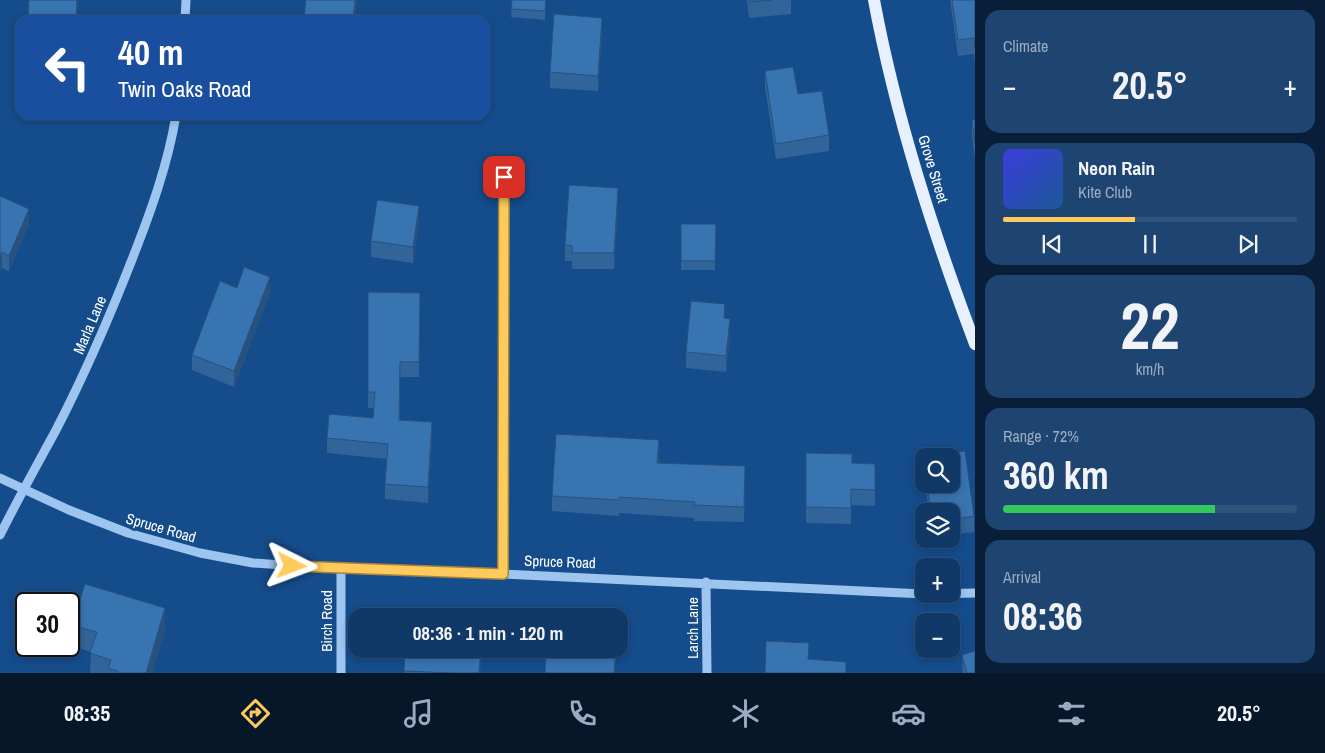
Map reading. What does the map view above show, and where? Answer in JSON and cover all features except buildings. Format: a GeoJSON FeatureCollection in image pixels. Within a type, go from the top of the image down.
{"type":"FeatureCollection","features":[{"type":"Feature","properties":{"kind":"main road","name":"Grove Street"},"geometry":{"type":"LineString","coordinates":[[874,0],[893,94],[918,181],[953,287],[975,344]]}},
{"type":"Feature","properties":{"kind":"street"},"geometry":{"type":"LineString","coordinates":[[185,15],[186,0]]}},
{"type":"Feature","properties":{"kind":"street","name":"Marla Lane"},"geometry":{"type":"LineString","coordinates":[[0,534],[86,368],[122,285],[156,196],[166,163],[175,120]]}},
{"type":"Feature","properties":{"kind":"street"},"geometry":{"type":"LineString","coordinates":[[503,574],[504,177]]}},
{"type":"Feature","properties":{"kind":"street","name":"Spruce Road"},"geometry":{"type":"LineString","coordinates":[[0,478],[69,510],[128,534],[228,560],[341,569],[706,582],[915,594]]}},
{"type":"Feature","properties":{"kind":"street","name":"Birch Road"},"geometry":{"type":"LineString","coordinates":[[341,569],[341,673]]}},
{"type":"Feature","properties":{"kind":"street","name":"Larch Lane"},"geometry":{"type":"LineString","coordinates":[[706,582],[707,673]]}},
{"type":"Feature","properties":{"kind":"street","name":"Spruce Road"},"geometry":{"type":"LineString","coordinates":[[960,593],[975,593]]}},
{"type":"Feature","properties":{"kind":"route"},"geometry":{"type":"LineString","coordinates":[[292,566],[503,574],[504,177]]}}]}
